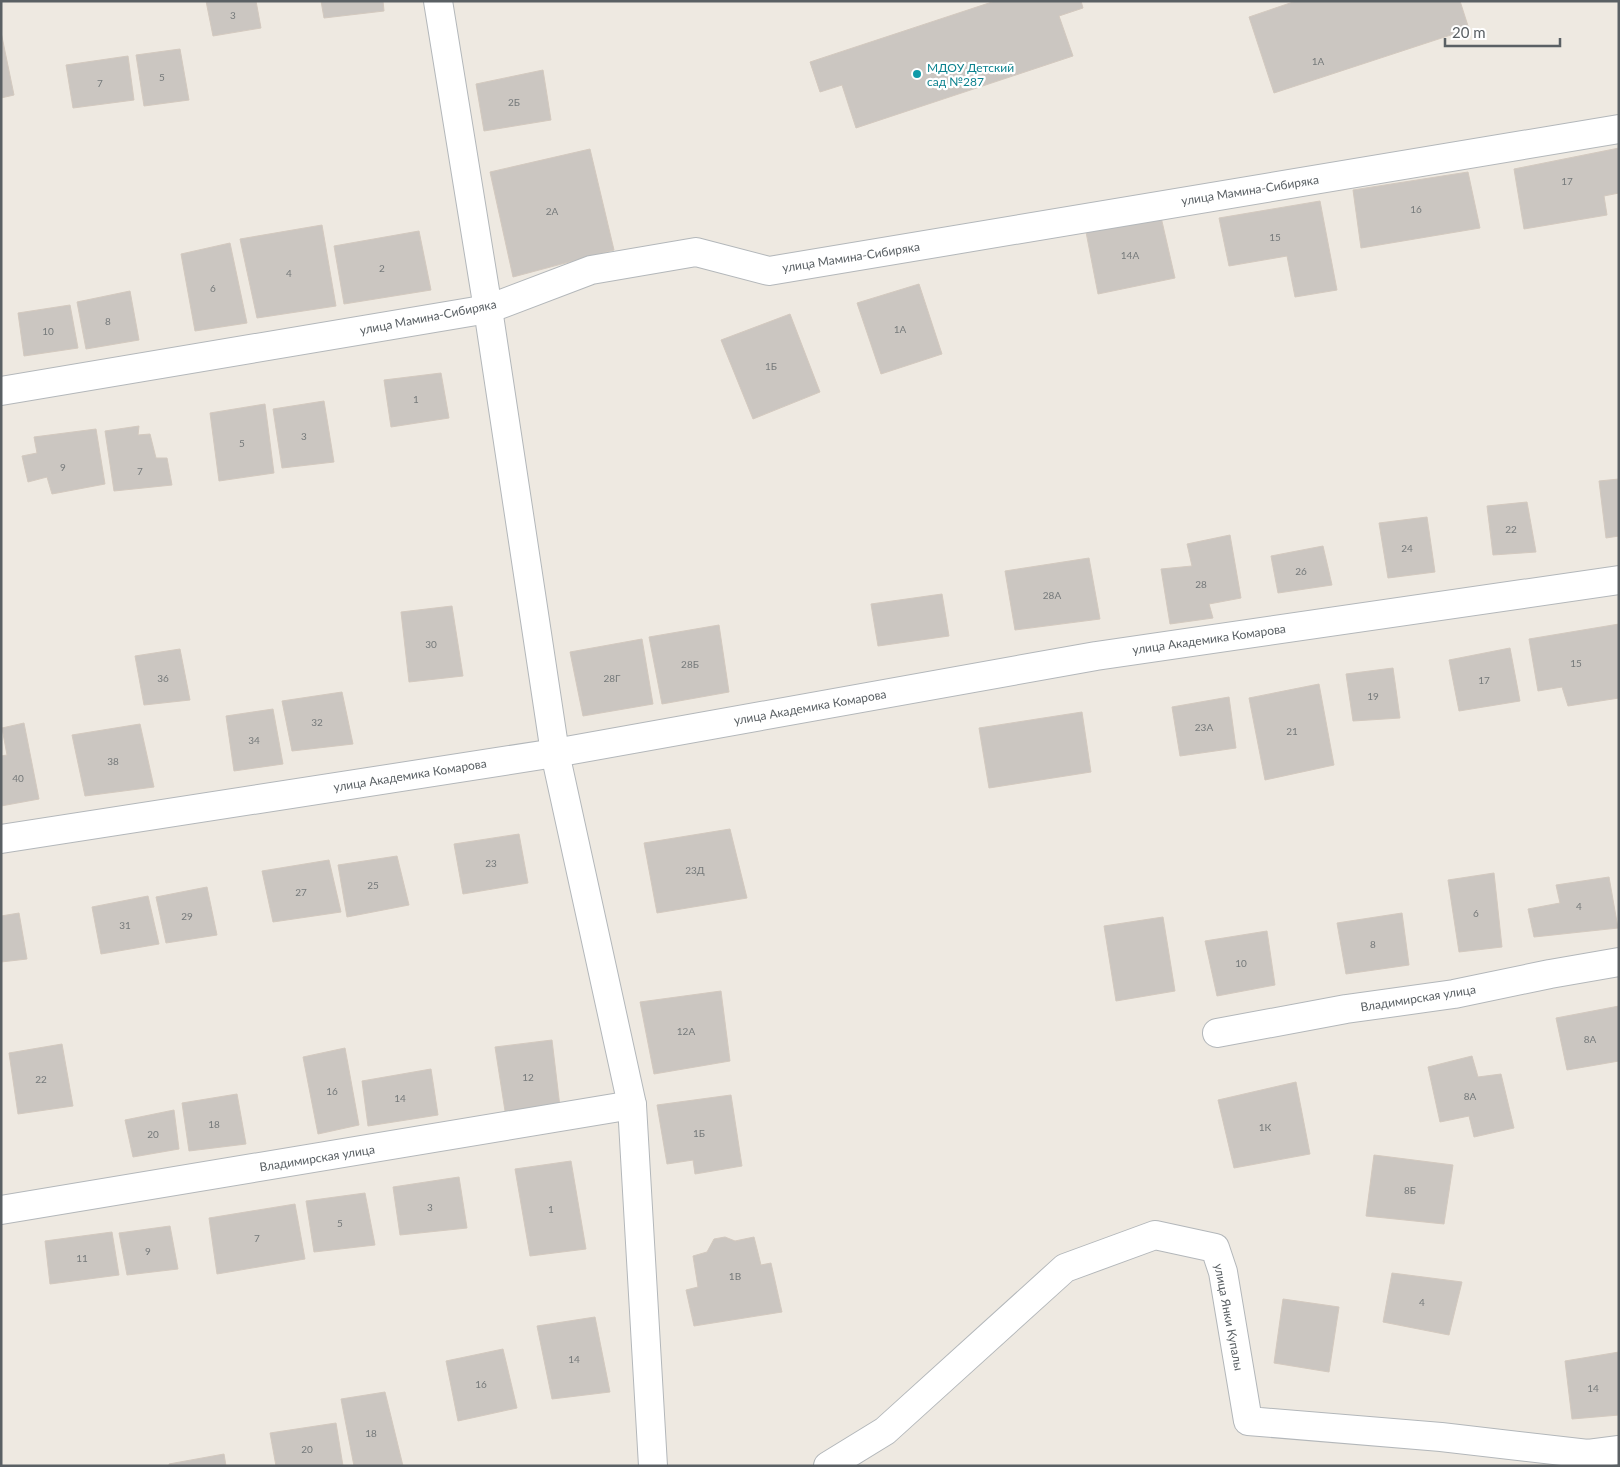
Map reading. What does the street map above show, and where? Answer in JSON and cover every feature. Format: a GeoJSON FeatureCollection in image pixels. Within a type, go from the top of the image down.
{"type":"FeatureCollection","features":[{"type":"Feature","properties":{"kind":"street"},"geometry":{"type":"LineString","coordinates":[[438,1],[488,309],[555,753],[632,1106],[653,1466]]}},
{"type":"Feature","properties":{"kind":"street","name":"улица Мамина-Сибиряка"},"geometry":{"type":"LineString","coordinates":[[1,391],[488,309],[591,270],[696,252],[769,270],[1619,129]]}},
{"type":"Feature","properties":{"kind":"street","name":"улица Академика Комарова"},"geometry":{"type":"LineString","coordinates":[[1,839],[555,753],[1096,656],[1619,580]]}},
{"type":"Feature","properties":{"kind":"street","name":"Владимирская улица"},"geometry":{"type":"LineString","coordinates":[[1217,1033],[1346,1009],[1454,994],[1619,962]]}},
{"type":"Feature","properties":{"kind":"street","name":"Владимирская улица"},"geometry":{"type":"LineString","coordinates":[[1,1210],[632,1106]]}},
{"type":"Feature","properties":{"kind":"street","name":"улица Янки Купалы"},"geometry":{"type":"LineString","coordinates":[[828,1466],[885,1431],[1065,1268],[1155,1235],[1215,1248],[1223,1272],[1248,1421],[1442,1437],[1588,1454],[1619,1450]]}},
{"type":"Feature","properties":{"kind":"building"},"geometry":{"type":"Polygon","coordinates":[[[206,1],[256,1],[261,28],[213,36],[206,1]]]}},
{"type":"Feature","properties":{"kind":"building"},"geometry":{"type":"Polygon","coordinates":[[[321,1],[383,1],[384,11],[324,18],[321,1]]]}},
{"type":"Feature","properties":{"kind":"building","name":"МДОУ Детский сад №287"},"geometry":{"type":"Polygon","coordinates":[[[995,1],[1081,1],[1083,8],[1059,16],[1073,56],[856,128],[842,85],[820,92],[810,62],[995,1]]]}},
{"type":"Feature","properties":{"kind":"building"},"geometry":{"type":"Polygon","coordinates":[[[1296,1],[1460,1],[1469,29],[1274,93],[1249,17],[1296,1]]]}},
{"type":"Feature","properties":{"kind":"building"},"geometry":{"type":"Polygon","coordinates":[[[1,32],[14,95],[1,98],[1,32]]]}},
{"type":"Feature","properties":{"kind":"building"},"geometry":{"type":"Polygon","coordinates":[[[180,49],[189,100],[144,106],[136,55],[180,49]]]}},
{"type":"Feature","properties":{"kind":"building"},"geometry":{"type":"Polygon","coordinates":[[[128,56],[134,100],[73,108],[66,65],[128,56]]]}},
{"type":"Feature","properties":{"kind":"building"},"geometry":{"type":"Polygon","coordinates":[[[543,70],[551,120],[484,131],[476,84],[543,70]]]}},
{"type":"Feature","properties":{"kind":"building"},"geometry":{"type":"Polygon","coordinates":[[[1619,148],[1619,193],[1604,196],[1607,215],[1524,229],[1514,169],[1619,148]]]}},
{"type":"Feature","properties":{"kind":"building"},"geometry":{"type":"Polygon","coordinates":[[[590,149],[614,250],[513,277],[490,172],[590,149]]]}},
{"type":"Feature","properties":{"kind":"building"},"geometry":{"type":"Polygon","coordinates":[[[1468,172],[1480,228],[1361,248],[1353,190],[1468,172]]]}},
{"type":"Feature","properties":{"kind":"building"},"geometry":{"type":"Polygon","coordinates":[[[1320,201],[1337,290],[1295,297],[1287,256],[1229,266],[1219,218],[1320,201]]]}},
{"type":"Feature","properties":{"kind":"building"},"geometry":{"type":"Polygon","coordinates":[[[1161,217],[1175,278],[1098,294],[1086,232],[1161,217]]]}},
{"type":"Feature","properties":{"kind":"building"},"geometry":{"type":"Polygon","coordinates":[[[322,225],[336,306],[257,318],[240,239],[322,225]]]}},
{"type":"Feature","properties":{"kind":"building"},"geometry":{"type":"Polygon","coordinates":[[[419,231],[431,290],[344,304],[334,246],[419,231]]]}},
{"type":"Feature","properties":{"kind":"building"},"geometry":{"type":"Polygon","coordinates":[[[230,243],[247,323],[195,331],[181,254],[230,243]]]}},
{"type":"Feature","properties":{"kind":"building"},"geometry":{"type":"Polygon","coordinates":[[[919,284],[942,354],[881,374],[857,303],[919,284]]]}},
{"type":"Feature","properties":{"kind":"building"},"geometry":{"type":"Polygon","coordinates":[[[130,291],[139,340],[86,349],[77,302],[130,291]]]}},
{"type":"Feature","properties":{"kind":"building"},"geometry":{"type":"Polygon","coordinates":[[[70,305],[78,348],[24,356],[18,313],[70,305]]]}},
{"type":"Feature","properties":{"kind":"building"},"geometry":{"type":"Polygon","coordinates":[[[790,314],[820,392],[753,419],[721,340],[790,314]]]}},
{"type":"Feature","properties":{"kind":"building"},"geometry":{"type":"Polygon","coordinates":[[[441,373],[449,418],[391,427],[384,380],[441,373]]]}},
{"type":"Feature","properties":{"kind":"building"},"geometry":{"type":"Polygon","coordinates":[[[324,401],[334,462],[282,468],[273,409],[324,401]]]}},
{"type":"Feature","properties":{"kind":"building"},"geometry":{"type":"Polygon","coordinates":[[[265,404],[274,473],[219,481],[210,413],[265,404]]]}},
{"type":"Feature","properties":{"kind":"building"},"geometry":{"type":"Polygon","coordinates":[[[139,426],[138,435],[150,434],[156,458],[167,458],[172,485],[114,491],[105,431],[139,426]]]}},
{"type":"Feature","properties":{"kind":"building"},"geometry":{"type":"Polygon","coordinates":[[[96,429],[105,484],[52,494],[47,477],[28,482],[22,456],[37,453],[34,437],[96,429]]]}},
{"type":"Feature","properties":{"kind":"building"},"geometry":{"type":"Polygon","coordinates":[[[1619,479],[1619,536],[1606,538],[1599,481],[1619,479]]]}},
{"type":"Feature","properties":{"kind":"building"},"geometry":{"type":"Polygon","coordinates":[[[1527,502],[1536,552],[1493,555],[1487,506],[1527,502]]]}},
{"type":"Feature","properties":{"kind":"building"},"geometry":{"type":"Polygon","coordinates":[[[1427,517],[1435,572],[1388,578],[1379,523],[1427,517]]]}},
{"type":"Feature","properties":{"kind":"building"},"geometry":{"type":"Polygon","coordinates":[[[1230,535],[1241,598],[1209,604],[1213,618],[1170,624],[1161,569],[1192,566],[1187,544],[1230,535]]]}},
{"type":"Feature","properties":{"kind":"building"},"geometry":{"type":"Polygon","coordinates":[[[1323,546],[1332,585],[1278,593],[1271,556],[1323,546]]]}},
{"type":"Feature","properties":{"kind":"building"},"geometry":{"type":"Polygon","coordinates":[[[1089,558],[1100,619],[1015,630],[1005,571],[1089,558]]]}},
{"type":"Feature","properties":{"kind":"building"},"geometry":{"type":"Polygon","coordinates":[[[942,594],[949,636],[878,646],[871,604],[942,594]]]}},
{"type":"Feature","properties":{"kind":"building"},"geometry":{"type":"Polygon","coordinates":[[[452,606],[463,676],[409,682],[401,612],[452,606]]]}},
{"type":"Feature","properties":{"kind":"building"},"geometry":{"type":"Polygon","coordinates":[[[1619,624],[1619,698],[1568,706],[1562,687],[1538,691],[1529,639],[1619,624]]]}},
{"type":"Feature","properties":{"kind":"building"},"geometry":{"type":"Polygon","coordinates":[[[719,625],[729,692],[662,704],[649,637],[719,625]]]}},
{"type":"Feature","properties":{"kind":"building"},"geometry":{"type":"Polygon","coordinates":[[[642,639],[653,704],[583,716],[570,652],[642,639]]]}},
{"type":"Feature","properties":{"kind":"building"},"geometry":{"type":"Polygon","coordinates":[[[1510,648],[1520,701],[1459,711],[1449,660],[1510,648]]]}},
{"type":"Feature","properties":{"kind":"building"},"geometry":{"type":"Polygon","coordinates":[[[180,649],[190,700],[144,705],[135,656],[180,649]]]}},
{"type":"Feature","properties":{"kind":"building"},"geometry":{"type":"Polygon","coordinates":[[[1393,668],[1400,718],[1353,721],[1346,674],[1393,668]]]}},
{"type":"Feature","properties":{"kind":"building"},"geometry":{"type":"Polygon","coordinates":[[[1319,684],[1334,765],[1265,780],[1249,698],[1319,684]]]}},
{"type":"Feature","properties":{"kind":"building"},"geometry":{"type":"Polygon","coordinates":[[[342,692],[353,744],[292,751],[282,701],[342,692]]]}},
{"type":"Feature","properties":{"kind":"building"},"geometry":{"type":"Polygon","coordinates":[[[1229,697],[1236,748],[1180,756],[1172,707],[1229,697]]]}},
{"type":"Feature","properties":{"kind":"building"},"geometry":{"type":"Polygon","coordinates":[[[273,709],[283,764],[234,771],[226,716],[273,709]]]}},
{"type":"Feature","properties":{"kind":"building"},"geometry":{"type":"Polygon","coordinates":[[[1082,712],[1091,772],[989,788],[979,728],[1082,712]]]}},
{"type":"Feature","properties":{"kind":"building"},"geometry":{"type":"Polygon","coordinates":[[[24,723],[39,799],[1,806],[1,756],[7,755],[2,728],[24,723]]]}},
{"type":"Feature","properties":{"kind":"building"},"geometry":{"type":"Polygon","coordinates":[[[140,724],[154,787],[85,796],[72,735],[140,724]]]}},
{"type":"Feature","properties":{"kind":"building"},"geometry":{"type":"Polygon","coordinates":[[[730,829],[747,898],[657,913],[644,843],[730,829]]]}},
{"type":"Feature","properties":{"kind":"building"},"geometry":{"type":"Polygon","coordinates":[[[519,834],[528,883],[463,894],[454,844],[519,834]]]}},
{"type":"Feature","properties":{"kind":"building"},"geometry":{"type":"Polygon","coordinates":[[[397,856],[409,905],[347,917],[338,865],[397,856]]]}},
{"type":"Feature","properties":{"kind":"building"},"geometry":{"type":"Polygon","coordinates":[[[329,860],[341,912],[273,922],[262,871],[329,860]]]}},
{"type":"Feature","properties":{"kind":"building"},"geometry":{"type":"Polygon","coordinates":[[[1494,873],[1502,947],[1459,952],[1448,880],[1494,873]]]}},
{"type":"Feature","properties":{"kind":"building"},"geometry":{"type":"Polygon","coordinates":[[[1609,877],[1618,928],[1534,937],[1528,909],[1560,903],[1556,885],[1609,877]]]}},
{"type":"Feature","properties":{"kind":"building"},"geometry":{"type":"Polygon","coordinates":[[[207,887],[217,935],[166,943],[156,897],[207,887]]]}},
{"type":"Feature","properties":{"kind":"building"},"geometry":{"type":"Polygon","coordinates":[[[148,896],[159,944],[101,954],[92,907],[148,896]]]}},
{"type":"Feature","properties":{"kind":"building"},"geometry":{"type":"Polygon","coordinates":[[[19,913],[27,959],[1,962],[1,916],[19,913]]]}},
{"type":"Feature","properties":{"kind":"building"},"geometry":{"type":"Polygon","coordinates":[[[1402,913],[1409,965],[1346,974],[1337,923],[1402,913]]]}},
{"type":"Feature","properties":{"kind":"building"},"geometry":{"type":"Polygon","coordinates":[[[1163,917],[1175,991],[1116,1001],[1104,926],[1163,917]]]}},
{"type":"Feature","properties":{"kind":"building"},"geometry":{"type":"Polygon","coordinates":[[[1267,931],[1275,985],[1217,996],[1205,941],[1267,931]]]}},
{"type":"Feature","properties":{"kind":"building"},"geometry":{"type":"Polygon","coordinates":[[[721,991],[730,1061],[654,1074],[640,1002],[721,991]]]}},
{"type":"Feature","properties":{"kind":"building"},"geometry":{"type":"Polygon","coordinates":[[[1619,1006],[1619,1061],[1567,1070],[1556,1018],[1619,1006]]]}},
{"type":"Feature","properties":{"kind":"building"},"geometry":{"type":"Polygon","coordinates":[[[552,1040],[560,1107],[505,1111],[495,1047],[552,1040]]]}},
{"type":"Feature","properties":{"kind":"building"},"geometry":{"type":"Polygon","coordinates":[[[62,1044],[73,1106],[18,1114],[9,1053],[62,1044]]]}},
{"type":"Feature","properties":{"kind":"building"},"geometry":{"type":"Polygon","coordinates":[[[345,1048],[359,1125],[318,1134],[303,1057],[345,1048]]]}},
{"type":"Feature","properties":{"kind":"building"},"geometry":{"type":"Polygon","coordinates":[[[1472,1056],[1478,1077],[1501,1074],[1514,1128],[1474,1137],[1469,1116],[1440,1122],[1428,1067],[1472,1056]]]}},
{"type":"Feature","properties":{"kind":"building"},"geometry":{"type":"Polygon","coordinates":[[[431,1069],[438,1115],[368,1126],[362,1081],[431,1069]]]}},
{"type":"Feature","properties":{"kind":"building"},"geometry":{"type":"Polygon","coordinates":[[[1296,1082],[1310,1154],[1234,1168],[1218,1100],[1296,1082]]]}},
{"type":"Feature","properties":{"kind":"building"},"geometry":{"type":"Polygon","coordinates":[[[237,1094],[246,1144],[189,1151],[182,1103],[237,1094]]]}},
{"type":"Feature","properties":{"kind":"building"},"geometry":{"type":"Polygon","coordinates":[[[731,1095],[742,1166],[695,1174],[693,1160],[667,1164],[657,1105],[731,1095]]]}},
{"type":"Feature","properties":{"kind":"building"},"geometry":{"type":"Polygon","coordinates":[[[174,1110],[179,1149],[133,1157],[125,1120],[174,1110]]]}},
{"type":"Feature","properties":{"kind":"building"},"geometry":{"type":"Polygon","coordinates":[[[1374,1155],[1453,1165],[1444,1224],[1366,1216],[1374,1155]]]}},
{"type":"Feature","properties":{"kind":"building"},"geometry":{"type":"Polygon","coordinates":[[[571,1161],[586,1249],[530,1256],[515,1169],[571,1161]]]}},
{"type":"Feature","properties":{"kind":"building"},"geometry":{"type":"Polygon","coordinates":[[[459,1177],[467,1228],[400,1235],[393,1187],[459,1177]]]}},
{"type":"Feature","properties":{"kind":"building"},"geometry":{"type":"Polygon","coordinates":[[[365,1193],[375,1245],[314,1252],[306,1201],[365,1193]]]}},
{"type":"Feature","properties":{"kind":"building"},"geometry":{"type":"Polygon","coordinates":[[[295,1204],[305,1259],[217,1274],[209,1218],[295,1204]]]}},
{"type":"Feature","properties":{"kind":"building"},"geometry":{"type":"Polygon","coordinates":[[[170,1226],[178,1269],[127,1275],[119,1233],[170,1226]]]}},
{"type":"Feature","properties":{"kind":"building"},"geometry":{"type":"Polygon","coordinates":[[[112,1232],[119,1275],[50,1284],[45,1241],[112,1232]]]}},
{"type":"Feature","properties":{"kind":"building"},"geometry":{"type":"Polygon","coordinates":[[[725,1237],[735,1241],[754,1237],[761,1265],[771,1263],[782,1312],[694,1326],[686,1290],[698,1287],[693,1256],[707,1252],[714,1239],[725,1237]]]}},
{"type":"Feature","properties":{"kind":"building"},"geometry":{"type":"Polygon","coordinates":[[[1392,1273],[1462,1282],[1449,1335],[1383,1322],[1392,1273]]]}},
{"type":"Feature","properties":{"kind":"building"},"geometry":{"type":"Polygon","coordinates":[[[1283,1299],[1339,1307],[1329,1372],[1274,1363],[1283,1299]]]}},
{"type":"Feature","properties":{"kind":"building"},"geometry":{"type":"Polygon","coordinates":[[[595,1317],[610,1392],[552,1399],[537,1326],[595,1317]]]}},
{"type":"Feature","properties":{"kind":"building"},"geometry":{"type":"Polygon","coordinates":[[[503,1349],[517,1408],[458,1421],[446,1361],[503,1349]]]}},
{"type":"Feature","properties":{"kind":"building"},"geometry":{"type":"Polygon","coordinates":[[[1619,1352],[1619,1415],[1572,1419],[1565,1361],[1619,1352]]]}},
{"type":"Feature","properties":{"kind":"building"},"geometry":{"type":"Polygon","coordinates":[[[385,1392],[403,1466],[354,1466],[341,1399],[385,1392]]]}},
{"type":"Feature","properties":{"kind":"building"},"geometry":{"type":"Polygon","coordinates":[[[336,1423],[343,1466],[276,1466],[270,1433],[336,1423]]]}},
{"type":"Feature","properties":{"kind":"building"},"geometry":{"type":"Polygon","coordinates":[[[224,1454],[226,1466],[169,1466],[169,1464],[224,1454]]]}},
{"type":"Feature","properties":{"kind":"place","name":"МДОУ Детский сад №287"},"geometry":{"type":"Point","coordinates":[917,74]}}]}
